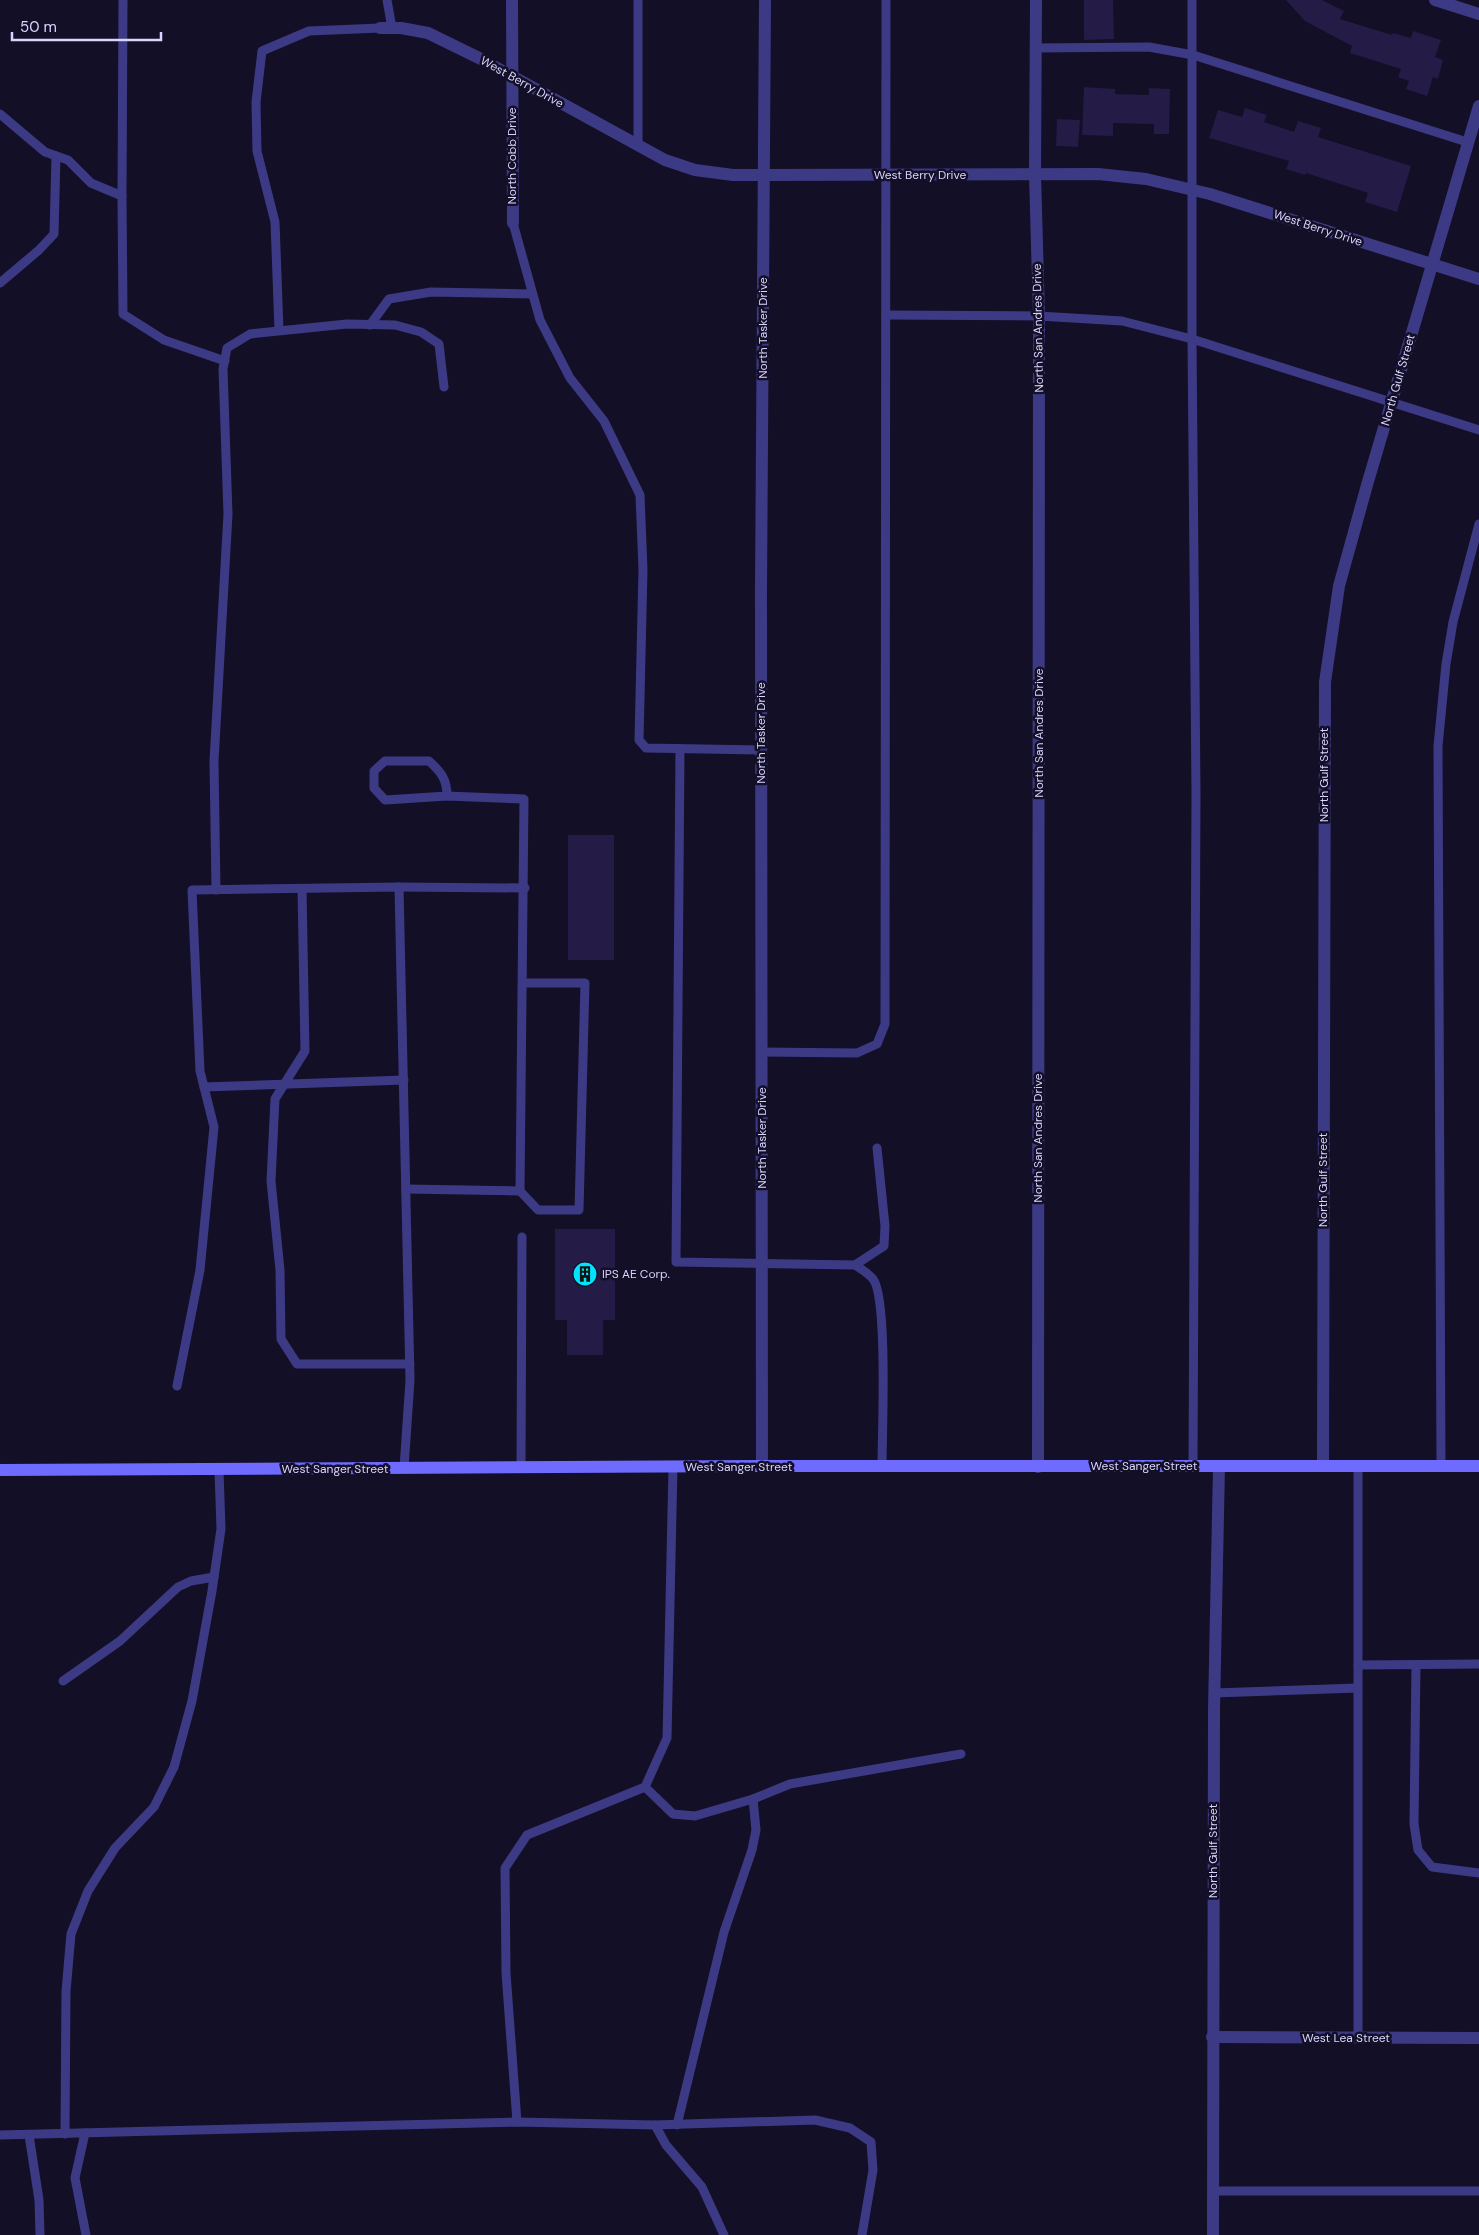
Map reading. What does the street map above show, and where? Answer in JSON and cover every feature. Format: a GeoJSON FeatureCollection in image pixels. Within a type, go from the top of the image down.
{"type":"FeatureCollection","features":[{"type":"Feature","properties":{"kind":"main road","name":"West Sanger Street"},"geometry":{"type":"LineString","coordinates":[[0,1470],[762,1466],[1479,1466]]}},
{"type":"Feature","properties":{"kind":"street","name":"North Cobb Drive"},"geometry":{"type":"LineString","coordinates":[[512,0],[512,223]]}},
{"type":"Feature","properties":{"kind":"street","name":"North Tasker Drive"},"geometry":{"type":"LineString","coordinates":[[762,1466],[761,750],[765,0]]}},
{"type":"Feature","properties":{"kind":"street","name":"North San Andres Drive"},"geometry":{"type":"LineString","coordinates":[[1036,0],[1036,174],[1039,316],[1038,1467]]}},
{"type":"Feature","properties":{"kind":"street"},"geometry":{"type":"LineString","coordinates":[[1435,0],[1479,14]]}},
{"type":"Feature","properties":{"kind":"street","name":"West Berry Drive"},"geometry":{"type":"LineString","coordinates":[[386,28],[428,33],[665,160],[695,170],[733,175],[1098,174],[1146,179],[1192,190],[1479,279]]}},
{"type":"Feature","properties":{"kind":"street","name":"North Gulf Street"},"geometry":{"type":"LineString","coordinates":[[1323,1466],[1325,682],[1339,586],[1431,264],[1479,106]]}},
{"type":"Feature","properties":{"kind":"street","name":"North Gulf Street"},"geometry":{"type":"LineString","coordinates":[[1213,2235],[1214,1693],[1219,1466]]}},
{"type":"Feature","properties":{"kind":"street","name":"West Lea Street"},"geometry":{"type":"LineString","coordinates":[[1212,2037],[1479,2038]]}},
{"type":"Feature","properties":{"kind":"lane"},"geometry":{"type":"LineString","coordinates":[[123,0],[123,314],[164,340],[225,361]]}},
{"type":"Feature","properties":{"kind":"lane"},"geometry":{"type":"LineString","coordinates":[[279,330],[275,222],[258,151],[256,102],[262,50],[309,31],[386,28],[387,0]]}},
{"type":"Feature","properties":{"kind":"lane"},"geometry":{"type":"LineString","coordinates":[[638,0],[638,145]]}},
{"type":"Feature","properties":{"kind":"lane"},"geometry":{"type":"LineString","coordinates":[[762,1052],[857,1053],[877,1044],[885,1024],[886,0]]}},
{"type":"Feature","properties":{"kind":"lane"},"geometry":{"type":"LineString","coordinates":[[1192,0],[1192,339],[1196,794],[1192,1466]]}},
{"type":"Feature","properties":{"kind":"lane"},"geometry":{"type":"LineString","coordinates":[[1036,48],[1149,47],[1193,55],[1467,142]]}},
{"type":"Feature","properties":{"kind":"lane"},"geometry":{"type":"LineString","coordinates":[[0,114],[45,152],[68,160],[91,183],[122,196]]}},
{"type":"Feature","properties":{"kind":"lane"},"geometry":{"type":"LineString","coordinates":[[0,283],[39,250],[54,234],[56,156]]}},
{"type":"Feature","properties":{"kind":"lane"},"geometry":{"type":"LineString","coordinates":[[512,223],[540,320],[570,378],[604,421],[640,495],[643,570],[639,740],[646,748],[761,750]]}},
{"type":"Feature","properties":{"kind":"lane"},"geometry":{"type":"LineString","coordinates":[[370,325],[389,299],[431,292],[532,294]]}},
{"type":"Feature","properties":{"kind":"lane"},"geometry":{"type":"LineString","coordinates":[[886,315],[1039,316],[1122,321],[1192,339],[1392,404],[1479,430]]}},
{"type":"Feature","properties":{"kind":"lane"},"geometry":{"type":"LineString","coordinates":[[216,890],[214,761],[228,514],[223,377],[227,348],[250,334],[279,330],[347,324],[395,325],[421,332],[439,344],[444,386]]}},
{"type":"Feature","properties":{"kind":"lane"},"geometry":{"type":"LineString","coordinates":[[1441,1466],[1438,746],[1446,664],[1453,622],[1479,524]]}},
{"type":"Feature","properties":{"kind":"lane"},"geometry":{"type":"LineString","coordinates":[[680,749],[676,1262],[855,1265],[884,1246],[885,1226],[877,1148]]}},
{"type":"Feature","properties":{"kind":"lane"},"geometry":{"type":"LineString","coordinates":[[447,796],[447,782],[441,771],[429,761],[385,761],[374,771],[374,788],[385,800],[447,796],[524,799],[525,888],[523,983],[520,1191],[538,1210],[578,1210],[585,983],[523,983]]}},
{"type":"Feature","properties":{"kind":"lane"},"geometry":{"type":"LineString","coordinates":[[177,1386],[200,1270],[214,1127],[200,1071],[192,890],[399,887],[525,888]]}},
{"type":"Feature","properties":{"kind":"lane"},"geometry":{"type":"LineString","coordinates":[[399,887],[410,1364],[404,1468]]}},
{"type":"Feature","properties":{"kind":"lane"},"geometry":{"type":"LineString","coordinates":[[302,888],[305,1051],[275,1099],[271,1181],[280,1270],[281,1339],[297,1364],[410,1364]]}},
{"type":"Feature","properties":{"kind":"lane"},"geometry":{"type":"LineString","coordinates":[[204,1087],[284,1086],[404,1080]]}},
{"type":"Feature","properties":{"kind":"lane"},"geometry":{"type":"LineString","coordinates":[[406,1189],[520,1191]]}},
{"type":"Feature","properties":{"kind":"lane"},"geometry":{"type":"LineString","coordinates":[[521,1468],[522,1237]]}},
{"type":"Feature","properties":{"kind":"lane"},"geometry":{"type":"LineString","coordinates":[[855,1265],[873,1279],[879,1292],[883,1338],[882,1467]]}},
{"type":"Feature","properties":{"kind":"lane"},"geometry":{"type":"LineString","coordinates":[[1358,1466],[1358,2038]]}},
{"type":"Feature","properties":{"kind":"lane"},"geometry":{"type":"LineString","coordinates":[[517,2122],[506,1972],[505,1868],[527,1835],[645,1787],[667,1738],[673,1467]]}},
{"type":"Feature","properties":{"kind":"lane"},"geometry":{"type":"LineString","coordinates":[[65,2134],[66,1991],[71,1934],[88,1890],[115,1848],[154,1806],[174,1767],[192,1701],[214,1577],[221,1528],[219,1470]]}},
{"type":"Feature","properties":{"kind":"lane"},"geometry":{"type":"LineString","coordinates":[[63,1681],[120,1640],[178,1588],[191,1581],[214,1577]]}},
{"type":"Feature","properties":{"kind":"lane"},"geometry":{"type":"LineString","coordinates":[[1358,1665],[1479,1664]]}},
{"type":"Feature","properties":{"kind":"lane"},"geometry":{"type":"LineString","coordinates":[[1416,1665],[1414,1824],[1418,1850],[1432,1868],[1479,1873]]}},
{"type":"Feature","properties":{"kind":"lane"},"geometry":{"type":"LineString","coordinates":[[1214,1693],[1358,1688]]}},
{"type":"Feature","properties":{"kind":"lane"},"geometry":{"type":"LineString","coordinates":[[645,1787],[673,1814],[695,1816],[753,1799],[790,1784],[961,1754]]}},
{"type":"Feature","properties":{"kind":"lane"},"geometry":{"type":"LineString","coordinates":[[677,2125],[724,1932],[752,1850],[756,1830],[753,1799]]}},
{"type":"Feature","properties":{"kind":"lane"},"geometry":{"type":"LineString","coordinates":[[0,2135],[517,2122],[677,2125],[815,2120],[850,2128],[871,2142],[873,2170],[862,2235]]}},
{"type":"Feature","properties":{"kind":"lane"},"geometry":{"type":"LineString","coordinates":[[654,2125],[666,2145],[702,2187],[724,2235]]}},
{"type":"Feature","properties":{"kind":"lane"},"geometry":{"type":"LineString","coordinates":[[85,2133],[75,2178],[86,2235]]}},
{"type":"Feature","properties":{"kind":"lane"},"geometry":{"type":"LineString","coordinates":[[29,2135],[39,2200],[40,2235]]}},
{"type":"Feature","properties":{"kind":"lane"},"geometry":{"type":"LineString","coordinates":[[1213,2191],[1479,2191]]}},
{"type":"Feature","properties":{"kind":"building"},"geometry":{"type":"Polygon","coordinates":[[[1084,0],[1113,0],[1114,39],[1084,40],[1084,0]]]}},
{"type":"Feature","properties":{"kind":"building"},"geometry":{"type":"Polygon","coordinates":[[[1286,0],[1322,0],[1344,11],[1340,19],[1392,35],[1393,33],[1411,38],[1413,31],[1441,40],[1435,57],[1443,60],[1438,79],[1433,77],[1427,96],[1406,89],[1409,81],[1398,77],[1401,69],[1350,53],[1352,46],[1305,21],[1286,0]]]}},
{"type":"Feature","properties":{"kind":"building"},"geometry":{"type":"Polygon","coordinates":[[[1084,87],[1115,89],[1115,94],[1149,95],[1149,88],[1170,89],[1169,134],[1154,134],[1154,124],[1113,123],[1113,136],[1082,135],[1084,87]]]}},
{"type":"Feature","properties":{"kind":"building"},"geometry":{"type":"Polygon","coordinates":[[[1245,108],[1267,115],[1264,122],[1294,132],[1298,121],[1321,128],[1318,137],[1411,166],[1397,212],[1365,202],[1368,193],[1306,173],[1305,175],[1286,169],[1289,161],[1209,138],[1218,110],[1242,117],[1245,108]]]}},
{"type":"Feature","properties":{"kind":"building"},"geometry":{"type":"Polygon","coordinates":[[[1057,119],[1080,120],[1078,147],[1056,146],[1057,119]]]}},
{"type":"Feature","properties":{"kind":"building"},"geometry":{"type":"Polygon","coordinates":[[[568,835],[614,835],[614,960],[568,960],[568,835]]]}},
{"type":"Feature","properties":{"kind":"building","name":"IPS AE Corp."},"geometry":{"type":"Polygon","coordinates":[[[555,1229],[615,1229],[615,1320],[603,1320],[603,1355],[567,1355],[567,1320],[555,1320],[555,1229]]]}},
{"type":"Feature","properties":{"kind":"place","name":"IPS AE Corp."},"geometry":{"type":"Point","coordinates":[585,1274]}}]}
